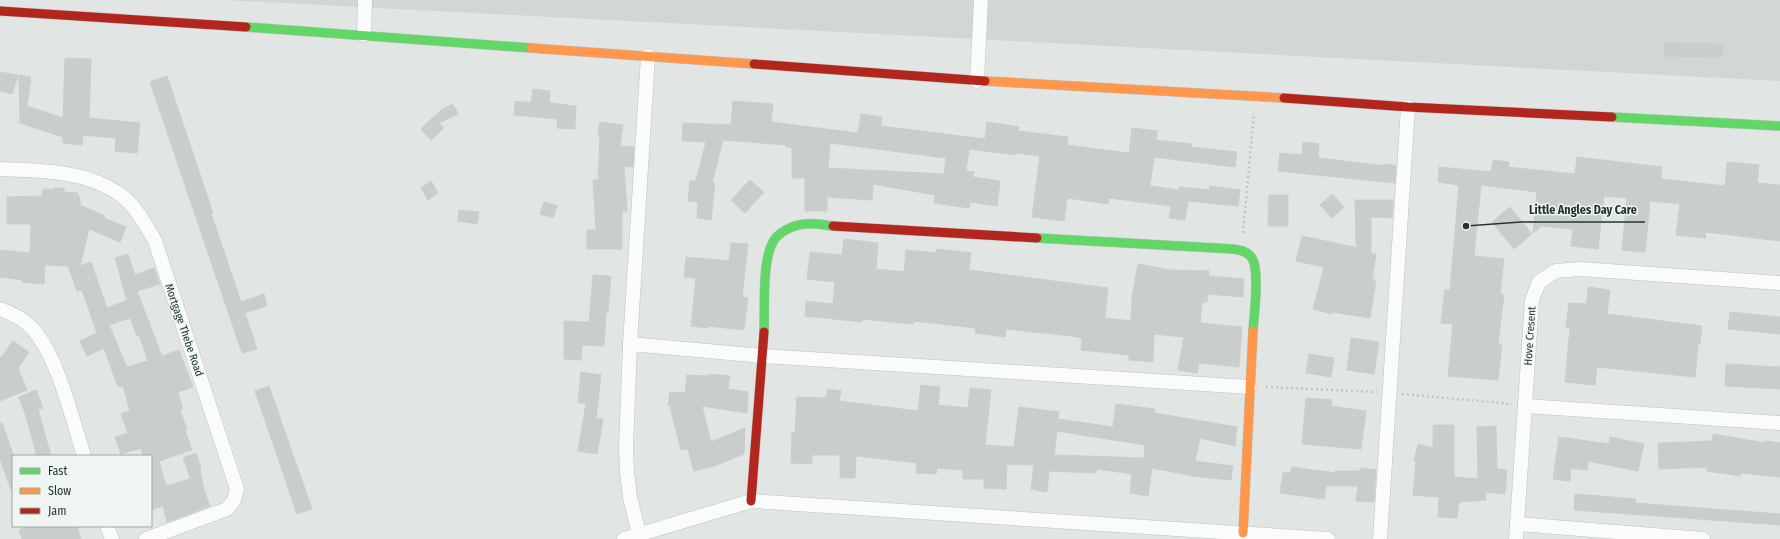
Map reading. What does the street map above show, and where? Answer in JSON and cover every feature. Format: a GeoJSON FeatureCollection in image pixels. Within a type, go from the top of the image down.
{"type":"FeatureCollection","features":[{"type":"Feature","properties":{"kind":"street"},"geometry":{"type":"LineString","coordinates":[[364,35],[365,0]]}},
{"type":"Feature","properties":{"kind":"street"},"geometry":{"type":"LineString","coordinates":[[977,81],[981,0]]}},
{"type":"Feature","properties":{"kind":"street"},"geometry":{"type":"LineString","coordinates":[[0,11],[364,35],[977,81],[1255,96],[1408,107],[1780,126]]}},
{"type":"Feature","properties":{"kind":"street"},"geometry":{"type":"LineString","coordinates":[[639,534],[630,497],[627,472],[630,344],[648,56]]}},
{"type":"Feature","properties":{"kind":"street"},"geometry":{"type":"LineString","coordinates":[[1380,539],[1408,107]]}},
{"type":"Feature","properties":{"kind":"street","name":"Mortgage Thebe Road"},"geometry":{"type":"LineString","coordinates":[[0,169],[68,174],[96,182],[120,193],[140,216],[155,241],[237,489],[234,500],[227,509],[146,539]]}},
{"type":"Feature","properties":{"kind":"street"},"geometry":{"type":"LineString","coordinates":[[751,502],[763,356],[768,262],[771,244],[779,234],[791,227],[813,224],[1242,249],[1251,256],[1256,267],[1243,533]]}},
{"type":"Feature","properties":{"kind":"street","name":"Hove Cresent"},"geometry":{"type":"LineString","coordinates":[[1516,539],[1532,300],[1539,282],[1556,271],[1580,269],[1780,283]]}},
{"type":"Feature","properties":{"kind":"street"},"geometry":{"type":"LineString","coordinates":[[0,309],[12,314],[31,327],[46,349],[57,373],[84,455]]}},
{"type":"Feature","properties":{"kind":"street"},"geometry":{"type":"LineString","coordinates":[[630,344],[763,356],[1250,387]]}},
{"type":"Feature","properties":{"kind":"street"},"geometry":{"type":"LineString","coordinates":[[1525,406],[1780,423]]}},
{"type":"Feature","properties":{"kind":"street"},"geometry":{"type":"LineString","coordinates":[[624,539],[751,502],[1328,539]]}},
{"type":"Feature","properties":{"kind":"street"},"geometry":{"type":"LineString","coordinates":[[1517,524],[1704,539]]}},
{"type":"Feature","properties":{"kind":"street"},"geometry":{"type":"LineString","coordinates":[[108,527],[112,539]]}},
{"type":"Feature","properties":{"kind":"path"},"geometry":{"type":"LineString","coordinates":[[1242,249],[1255,96]]}},
{"type":"Feature","properties":{"kind":"shaded area"},"geometry":{"type":"Polygon","coordinates":[[[224,0],[1780,0],[1780,81],[224,0]]]}},
{"type":"Feature","properties":{"kind":"building"},"geometry":{"type":"Polygon","coordinates":[[[1664,43],[1723,44],[1722,57],[1664,56],[1664,43]]]}},
{"type":"Feature","properties":{"kind":"building"},"geometry":{"type":"Polygon","coordinates":[[[65,58],[91,59],[89,118],[140,123],[137,153],[115,151],[116,138],[83,135],[82,145],[63,143],[63,137],[20,123],[19,75],[31,77],[27,106],[63,118],[65,58]]]}},
{"type":"Feature","properties":{"kind":"building"},"geometry":{"type":"Polygon","coordinates":[[[0,72],[18,75],[12,94],[0,91],[0,72]]]}},
{"type":"Feature","properties":{"kind":"building"},"geometry":{"type":"Polygon","coordinates":[[[167,76],[241,302],[264,294],[267,306],[245,313],[257,349],[242,353],[150,82],[167,76]]]}},
{"type":"Feature","properties":{"kind":"building"},"geometry":{"type":"Polygon","coordinates":[[[533,89],[550,91],[549,103],[576,106],[575,129],[557,128],[558,119],[514,115],[515,101],[531,103],[533,89]]]}},
{"type":"Feature","properties":{"kind":"building"},"geometry":{"type":"Polygon","coordinates":[[[733,101],[773,104],[771,122],[858,133],[861,114],[882,117],[881,126],[985,139],[987,122],[1019,127],[1018,131],[1068,137],[1067,145],[1129,153],[1132,128],[1157,131],[1156,140],[1191,144],[1191,147],[1237,152],[1235,167],[1154,157],[1150,186],[1179,190],[1179,187],[1209,190],[1210,186],[1240,190],[1238,206],[1188,201],[1185,220],[1169,218],[1171,206],[1109,198],[1108,204],[1067,198],[1064,221],[1032,217],[1040,156],[1015,153],[1015,155],[969,149],[966,171],[974,172],[973,177],[1000,181],[997,206],[970,202],[969,208],[934,203],[935,195],[873,184],[872,200],[827,197],[827,211],[805,211],[805,178],[792,178],[792,148],[786,147],[786,145],[723,140],[712,183],[715,183],[711,220],[697,218],[698,202],[688,201],[690,181],[696,181],[706,142],[682,141],[683,123],[731,125],[733,101]],[[830,143],[828,168],[944,174],[946,158],[830,143]]]}},
{"type":"Feature","properties":{"kind":"building"},"geometry":{"type":"Polygon","coordinates":[[[453,104],[458,114],[439,123],[444,128],[431,140],[421,129],[442,109],[453,104]]]}},
{"type":"Feature","properties":{"kind":"building"},"geometry":{"type":"Polygon","coordinates":[[[600,122],[623,125],[620,146],[634,147],[633,167],[624,166],[627,211],[622,211],[622,249],[587,249],[587,230],[596,230],[593,180],[598,180],[600,136],[598,136],[600,122]]]}},
{"type":"Feature","properties":{"kind":"building"},"geometry":{"type":"Polygon","coordinates":[[[1303,142],[1319,144],[1319,158],[1396,166],[1395,183],[1278,171],[1280,153],[1302,155],[1303,142]]]}},
{"type":"Feature","properties":{"kind":"building"},"geometry":{"type":"Polygon","coordinates":[[[1577,157],[1662,167],[1661,179],[1725,186],[1727,162],[1759,165],[1757,183],[1780,185],[1780,241],[1706,232],[1705,238],[1676,235],[1680,204],[1650,201],[1645,252],[1622,250],[1627,198],[1604,196],[1598,249],[1571,246],[1573,229],[1542,226],[1533,233],[1537,192],[1481,185],[1474,256],[1504,259],[1500,294],[1504,295],[1498,344],[1502,344],[1498,380],[1448,376],[1453,324],[1441,323],[1445,290],[1450,290],[1459,185],[1438,182],[1439,167],[1491,172],[1493,160],[1509,162],[1508,167],[1575,174],[1577,157]]]}},
{"type":"Feature","properties":{"kind":"building"},"geometry":{"type":"Polygon","coordinates":[[[750,180],[764,192],[745,213],[731,200],[750,180]]]}},
{"type":"Feature","properties":{"kind":"building"},"geometry":{"type":"Polygon","coordinates":[[[431,181],[438,193],[428,200],[421,188],[431,181]]]}},
{"type":"Feature","properties":{"kind":"building"},"geometry":{"type":"Polygon","coordinates":[[[53,188],[64,188],[64,192],[78,193],[78,196],[80,197],[80,205],[105,216],[104,218],[126,227],[120,242],[89,229],[80,266],[91,262],[107,308],[127,300],[115,258],[128,254],[135,275],[154,268],[160,284],[137,291],[162,356],[179,350],[193,387],[178,392],[183,409],[180,410],[187,430],[185,431],[192,450],[159,461],[166,486],[189,479],[190,477],[183,458],[196,453],[201,468],[204,490],[210,506],[167,522],[163,506],[152,510],[152,455],[143,455],[141,448],[121,454],[115,437],[128,433],[121,414],[130,411],[123,386],[118,387],[104,348],[87,356],[80,341],[97,333],[82,290],[77,291],[68,266],[45,265],[44,284],[22,282],[23,280],[0,277],[0,250],[30,253],[31,224],[7,224],[7,197],[42,196],[43,189],[53,190],[53,188]],[[130,318],[109,325],[127,367],[148,361],[139,335],[137,336],[130,318]]]}},
{"type":"Feature","properties":{"kind":"building"},"geometry":{"type":"Polygon","coordinates":[[[1332,194],[1344,207],[1332,218],[1320,205],[1332,194]]]}},
{"type":"Feature","properties":{"kind":"building"},"geometry":{"type":"Polygon","coordinates":[[[1269,195],[1288,195],[1288,226],[1268,226],[1269,195]]]}},
{"type":"Feature","properties":{"kind":"building"},"geometry":{"type":"Polygon","coordinates":[[[1355,200],[1393,200],[1392,218],[1371,217],[1371,253],[1376,254],[1372,280],[1376,280],[1370,318],[1332,312],[1332,314],[1313,309],[1324,267],[1296,261],[1302,236],[1359,248],[1356,244],[1355,200]]]}},
{"type":"Feature","properties":{"kind":"building"},"geometry":{"type":"Polygon","coordinates":[[[544,202],[557,206],[553,218],[540,214],[544,202]]]}},
{"type":"Feature","properties":{"kind":"building"},"geometry":{"type":"Polygon","coordinates":[[[1510,207],[1532,234],[1514,249],[1492,222],[1510,207]]]}},
{"type":"Feature","properties":{"kind":"building"},"geometry":{"type":"Polygon","coordinates":[[[459,210],[479,212],[477,224],[458,221],[459,210]]]}},
{"type":"Feature","properties":{"kind":"building"},"geometry":{"type":"Polygon","coordinates":[[[844,239],[878,243],[876,269],[904,272],[906,250],[936,253],[936,249],[971,253],[969,270],[1108,288],[1105,318],[1131,321],[1132,298],[1138,264],[1170,270],[1209,271],[1209,276],[1244,279],[1243,297],[1208,294],[1207,302],[1202,302],[1200,323],[1242,327],[1239,367],[1199,363],[1197,373],[1178,370],[1184,337],[1154,334],[1153,362],[1129,360],[1129,355],[1081,350],[1082,338],[1071,336],[1006,329],[1005,337],[975,333],[976,328],[914,321],[913,324],[863,319],[862,322],[805,316],[806,301],[833,304],[835,282],[807,279],[810,252],[842,255],[844,239]]]}},
{"type":"Feature","properties":{"kind":"building"},"geometry":{"type":"Polygon","coordinates":[[[731,243],[748,244],[742,297],[748,298],[744,330],[708,326],[708,328],[691,326],[696,278],[684,277],[686,257],[729,261],[731,243]]]}},
{"type":"Feature","properties":{"kind":"building"},"geometry":{"type":"Polygon","coordinates":[[[593,275],[611,276],[608,312],[606,312],[604,346],[582,345],[581,360],[564,359],[564,321],[589,322],[593,275]]]}},
{"type":"Feature","properties":{"kind":"building"},"geometry":{"type":"Polygon","coordinates":[[[1588,287],[1610,290],[1607,314],[1702,326],[1700,344],[1698,344],[1695,377],[1597,367],[1595,385],[1565,382],[1570,328],[1566,327],[1569,303],[1587,304],[1588,287]]]}},
{"type":"Feature","properties":{"kind":"building"},"geometry":{"type":"Polygon","coordinates":[[[1730,312],[1780,317],[1780,334],[1728,329],[1730,312]]]}},
{"type":"Feature","properties":{"kind":"building"},"geometry":{"type":"Polygon","coordinates":[[[1351,338],[1379,342],[1374,374],[1347,370],[1351,338]]]}},
{"type":"Feature","properties":{"kind":"building"},"geometry":{"type":"Polygon","coordinates":[[[13,341],[29,352],[18,368],[27,390],[0,401],[0,359],[13,341]]]}},
{"type":"Feature","properties":{"kind":"building"},"geometry":{"type":"Polygon","coordinates":[[[1309,354],[1334,358],[1331,377],[1306,373],[1309,354]]]}},
{"type":"Feature","properties":{"kind":"building"},"geometry":{"type":"Polygon","coordinates":[[[1726,364],[1780,367],[1780,389],[1725,386],[1726,364]]]}},
{"type":"Feature","properties":{"kind":"building"},"geometry":{"type":"Polygon","coordinates":[[[581,372],[601,375],[596,418],[603,419],[597,454],[578,451],[586,403],[578,403],[581,372]]]}},
{"type":"Feature","properties":{"kind":"building"},"geometry":{"type":"Polygon","coordinates":[[[709,374],[730,376],[728,389],[748,392],[747,413],[702,406],[711,442],[745,428],[744,454],[714,466],[694,471],[688,449],[681,450],[671,406],[668,406],[670,392],[685,393],[687,375],[709,376],[709,374]]]}},
{"type":"Feature","properties":{"kind":"building"},"geometry":{"type":"Polygon","coordinates":[[[921,385],[940,387],[938,405],[968,408],[970,388],[991,390],[985,445],[1014,447],[1019,407],[1059,412],[1058,419],[1113,427],[1116,404],[1155,409],[1155,413],[1237,427],[1235,446],[1200,438],[1195,461],[1233,466],[1231,480],[1192,476],[1152,468],[1148,496],[1130,493],[1132,474],[1097,469],[1096,473],[1049,471],[1047,492],[1031,489],[1034,465],[1007,464],[1006,489],[984,488],[984,479],[963,479],[963,470],[937,468],[936,474],[916,473],[917,463],[856,456],[855,478],[840,478],[840,455],[812,455],[812,464],[791,463],[792,433],[795,433],[797,397],[826,398],[828,389],[841,391],[839,401],[918,411],[921,385]],[[1057,431],[1054,455],[1144,458],[1145,445],[1057,431]]]}},
{"type":"Feature","properties":{"kind":"building"},"geometry":{"type":"Polygon","coordinates":[[[269,386],[312,509],[297,514],[255,391],[269,386]]]}},
{"type":"Feature","properties":{"kind":"building"},"geometry":{"type":"Polygon","coordinates":[[[36,390],[43,408],[38,409],[51,455],[37,455],[19,397],[36,390]]]}},
{"type":"Feature","properties":{"kind":"building"},"geometry":{"type":"Polygon","coordinates":[[[1306,398],[1332,400],[1331,406],[1366,411],[1361,449],[1302,444],[1306,398]]]}},
{"type":"Feature","properties":{"kind":"building"},"geometry":{"type":"Polygon","coordinates":[[[0,423],[2,423],[13,454],[11,490],[0,459],[0,423]]]}},
{"type":"Feature","properties":{"kind":"building"},"geometry":{"type":"Polygon","coordinates":[[[1433,425],[1454,425],[1454,477],[1478,479],[1477,427],[1496,426],[1497,469],[1507,470],[1505,494],[1485,492],[1486,500],[1459,502],[1457,518],[1438,517],[1439,497],[1413,495],[1416,461],[1414,461],[1418,444],[1433,448],[1433,425]]]}},
{"type":"Feature","properties":{"kind":"building"},"geometry":{"type":"Polygon","coordinates":[[[1713,434],[1765,443],[1765,441],[1780,443],[1780,477],[1741,473],[1740,476],[1707,471],[1707,467],[1659,469],[1658,443],[1712,441],[1713,434]]]}},
{"type":"Feature","properties":{"kind":"building"},"geometry":{"type":"Polygon","coordinates":[[[1559,437],[1609,444],[1610,437],[1644,444],[1638,471],[1588,461],[1587,470],[1571,468],[1570,481],[1553,479],[1559,437]]]}},
{"type":"Feature","properties":{"kind":"building"},"geometry":{"type":"Polygon","coordinates":[[[1292,467],[1335,473],[1335,471],[1360,471],[1360,468],[1376,470],[1374,502],[1356,501],[1358,486],[1326,486],[1324,499],[1280,493],[1283,472],[1291,473],[1292,467]]]}},
{"type":"Feature","properties":{"kind":"building"},"geometry":{"type":"Polygon","coordinates":[[[1575,494],[1636,499],[1635,503],[1780,514],[1780,525],[1574,510],[1575,494]]]}},
{"type":"Feature","properties":{"kind":"building"},"geometry":{"type":"Polygon","coordinates":[[[26,527],[77,527],[81,539],[22,539],[19,530],[26,527]]]}},
{"type":"Feature","properties":{"kind":"traffic: fast"},"geometry":{"type":"LineString","coordinates":[[246,27],[531,48]]}},
{"type":"Feature","properties":{"kind":"traffic: fast"},"geometry":{"type":"LineString","coordinates":[[1612,117],[1780,126]]}},
{"type":"Feature","properties":{"kind":"traffic: fast"},"geometry":{"type":"LineString","coordinates":[[764,332],[765,275],[769,253],[774,240],[786,230],[800,225],[812,224],[833,226]]}},
{"type":"Feature","properties":{"kind":"traffic: fast"},"geometry":{"type":"LineString","coordinates":[[1037,238],[1233,249],[1243,251],[1252,258],[1256,272],[1253,331]]}},
{"type":"Feature","properties":{"kind":"traffic: slow"},"geometry":{"type":"LineString","coordinates":[[531,48],[754,64]]}},
{"type":"Feature","properties":{"kind":"traffic: slow"},"geometry":{"type":"LineString","coordinates":[[985,81],[1284,98]]}},
{"type":"Feature","properties":{"kind":"traffic: slow"},"geometry":{"type":"LineString","coordinates":[[1243,533],[1253,331]]}},
{"type":"Feature","properties":{"kind":"traffic: jam"},"geometry":{"type":"LineString","coordinates":[[0,11],[246,27]]}},
{"type":"Feature","properties":{"kind":"traffic: jam"},"geometry":{"type":"LineString","coordinates":[[754,64],[985,81]]}},
{"type":"Feature","properties":{"kind":"traffic: jam"},"geometry":{"type":"LineString","coordinates":[[1284,98],[1408,107],[1612,117]]}},
{"type":"Feature","properties":{"kind":"traffic: jam"},"geometry":{"type":"LineString","coordinates":[[833,226],[1037,238]]}},
{"type":"Feature","properties":{"kind":"traffic: jam"},"geometry":{"type":"LineString","coordinates":[[751,501],[764,332]]}},
{"type":"Feature","properties":{"kind":"place","name":"Little Angles Day Care"},"geometry":{"type":"Point","coordinates":[1466,226]}}]}
